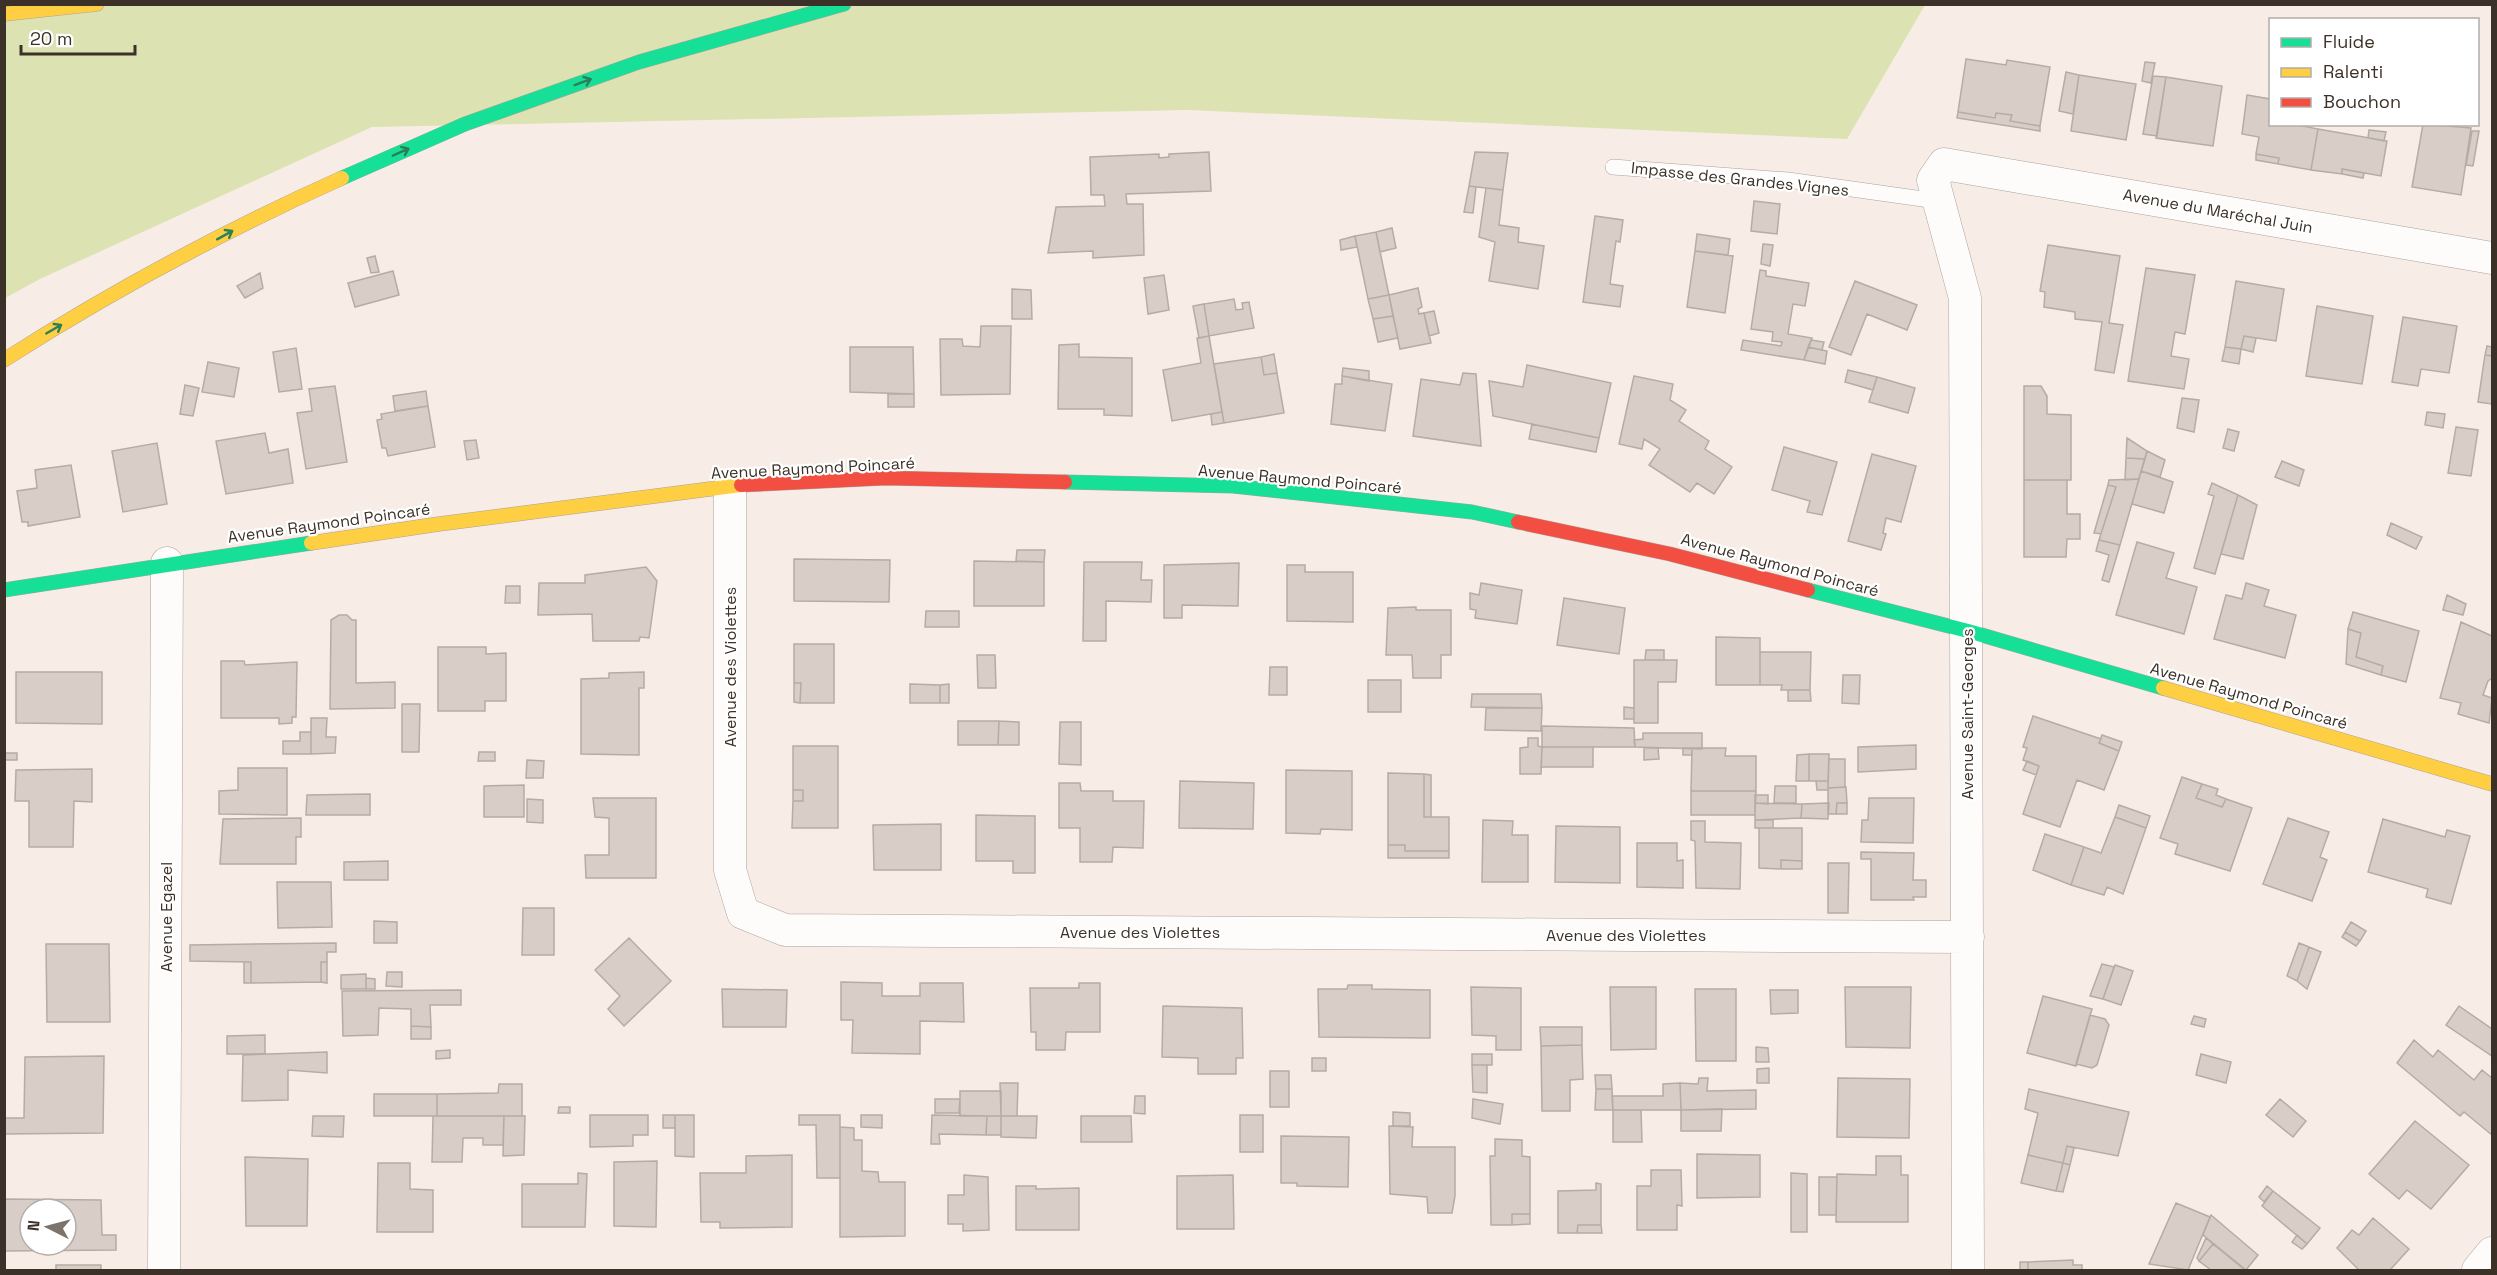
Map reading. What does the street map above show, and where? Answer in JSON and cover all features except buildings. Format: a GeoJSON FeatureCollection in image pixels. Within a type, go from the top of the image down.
{"type":"FeatureCollection","features":[{"type":"Feature","properties":{"kind":"main road"},"geometry":{"type":"LineString","coordinates":[[4,14],[98,4]]}},
{"type":"Feature","properties":{"kind":"main road"},"geometry":{"type":"LineString","coordinates":[[4,360],[51,330],[273,209],[465,124],[639,62],[844,4]]}},
{"type":"Feature","properties":{"kind":"main road","name":"Avenue Raymond Poincaré"},"geometry":{"type":"LineString","coordinates":[[4,590],[167,563],[439,524],[730,486],[886,478],[1233,486],[1460,511],[1670,554],[1968,631],[2493,784]]}},
{"type":"Feature","properties":{"kind":"street","name":"Avenue Saint-Georges"},"geometry":{"type":"LineString","coordinates":[[1944,164],[1933,180],[1965,298],[1965,571],[1968,631],[1968,1270]]}},
{"type":"Feature","properties":{"kind":"street","name":"Avenue du Maréchal Juin"},"geometry":{"type":"LineString","coordinates":[[1944,164],[2493,258]]}},
{"type":"Feature","properties":{"kind":"street","name":"Avenue des Violettes"},"geometry":{"type":"LineString","coordinates":[[730,486],[730,870],[743,913],[786,930],[1968,937]]}},
{"type":"Feature","properties":{"kind":"street","name":"Avenue Egazel"},"geometry":{"type":"LineString","coordinates":[[164,1270],[167,563]]}},
{"type":"Feature","properties":{"kind":"street"},"geometry":{"type":"LineString","coordinates":[[2478,1270],[2493,1254]]}},
{"type":"Feature","properties":{"kind":"lane","name":"Impasse des Grandes Vignes"},"geometry":{"type":"LineString","coordinates":[[1613,167],[1788,180],[1937,201]]}},
{"type":"Feature","properties":{"kind":"green space"},"geometry":{"type":"Polygon","coordinates":[[[5,5],[1925,5],[1847,139],[1188,110],[372,127],[40,279],[5,298],[5,5]]]}},
{"type":"Feature","properties":{"kind":"traffic: fast"},"geometry":{"type":"LineString","coordinates":[[342,178],[465,124],[639,62],[844,4]]}},
{"type":"Feature","properties":{"kind":"traffic: fast"},"geometry":{"type":"LineString","coordinates":[[1065,482],[1233,486],[1472,512],[1518,522]]}},
{"type":"Feature","properties":{"kind":"traffic: fast"},"geometry":{"type":"LineString","coordinates":[[4,590],[311,543]]}},
{"type":"Feature","properties":{"kind":"traffic: fast"},"geometry":{"type":"LineString","coordinates":[[1808,590],[1968,631],[2163,688]]}},
{"type":"Feature","properties":{"kind":"traffic: slow"},"geometry":{"type":"LineString","coordinates":[[4,14],[97,4]]}},
{"type":"Feature","properties":{"kind":"traffic: slow"},"geometry":{"type":"LineString","coordinates":[[4,360],[85,310],[170,263],[342,178]]}},
{"type":"Feature","properties":{"kind":"traffic: slow"},"geometry":{"type":"LineString","coordinates":[[311,543],[741,485]]}},
{"type":"Feature","properties":{"kind":"traffic: slow"},"geometry":{"type":"LineString","coordinates":[[2163,688],[2492,784]]}},
{"type":"Feature","properties":{"kind":"traffic: jam"},"geometry":{"type":"LineString","coordinates":[[741,485],[886,478],[1065,482]]}},
{"type":"Feature","properties":{"kind":"traffic: jam"},"geometry":{"type":"LineString","coordinates":[[1518,522],[1670,554],[1808,590]]}}]}
